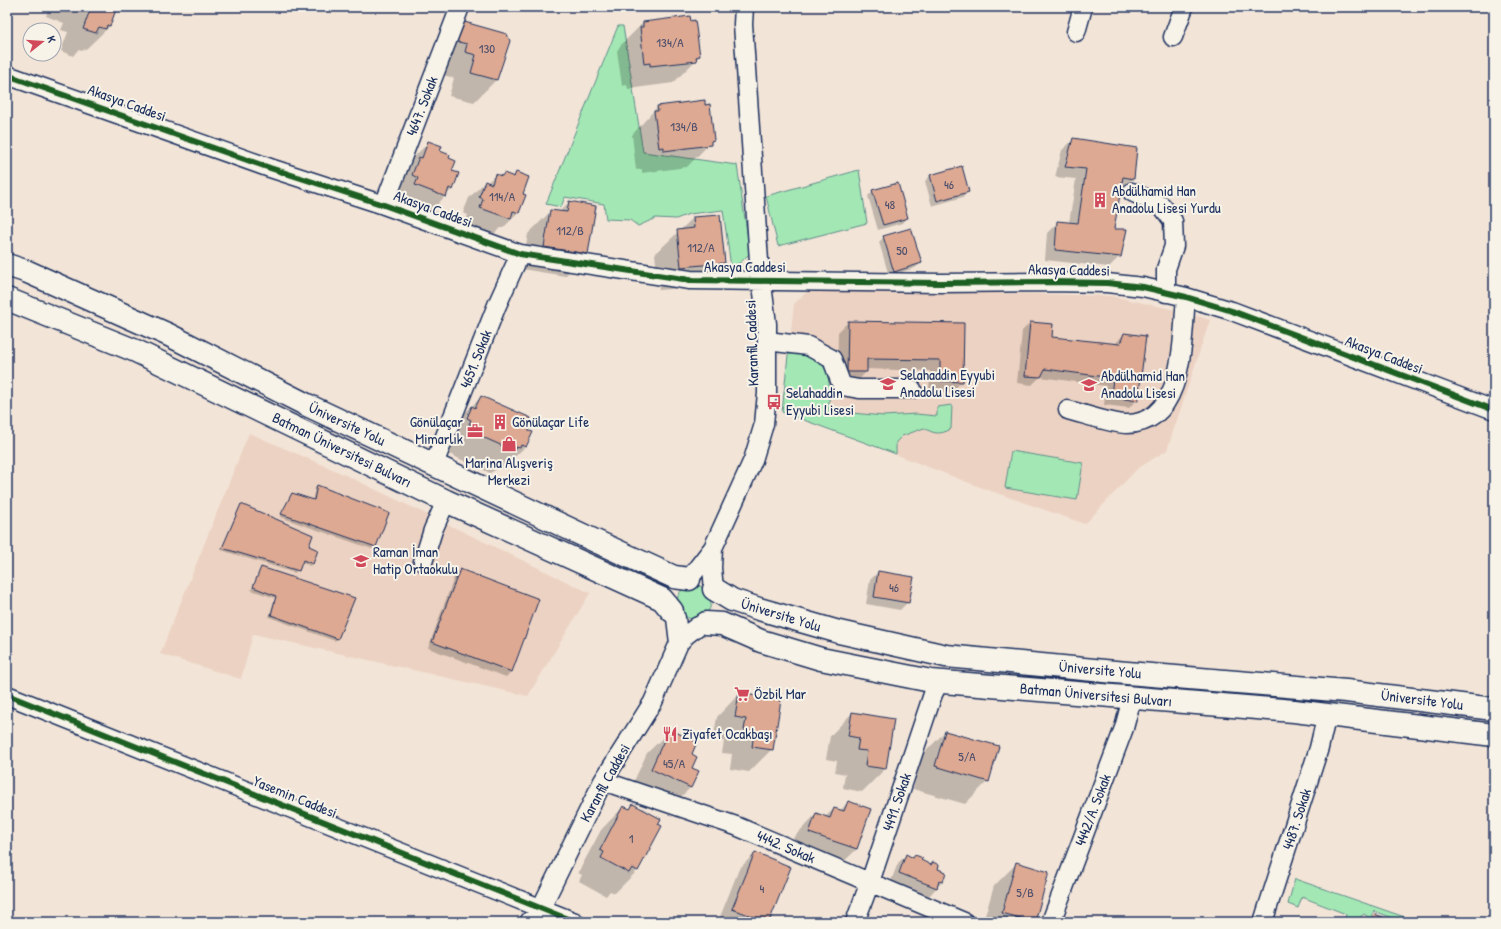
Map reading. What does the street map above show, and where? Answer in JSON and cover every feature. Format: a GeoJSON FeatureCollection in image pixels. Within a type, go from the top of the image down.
{"type":"FeatureCollection","features":[{"type":"Feature","properties":{"kind":"main road","name":"Üniversite Yolu"},"geometry":{"type":"LineString","coordinates":[[7,265],[28,272],[169,334],[307,405],[590,539],[674,576],[689,578]]}},
{"type":"Feature","properties":{"kind":"main road","name":"Batman Üniversitesi Bulvarı"},"geometry":{"type":"LineString","coordinates":[[7,299],[136,351],[446,501],[662,599],[674,614]]}},
{"type":"Feature","properties":{"kind":"main road"},"geometry":{"type":"LineString","coordinates":[[689,578],[702,579],[714,589],[718,604],[712,618],[702,625],[682,623],[674,614],[671,595],[674,588],[680,582],[689,578]]}},
{"type":"Feature","properties":{"kind":"main road","name":"Üniversite Yolu"},"geometry":{"type":"LineString","coordinates":[[714,589],[732,600],[759,609],[839,632],[946,656],[1115,672],[1346,691],[1494,709]]}},
{"type":"Feature","properties":{"kind":"main road","name":"Batman Üniversitesi Bulvarı"},"geometry":{"type":"LineString","coordinates":[[702,625],[722,624],[761,641],[821,659],[939,682],[1327,714],[1494,735]]}},
{"type":"Feature","properties":{"kind":"street","name":"4647. Sokak"},"geometry":{"type":"LineString","coordinates":[[384,205],[460,7]]}},
{"type":"Feature","properties":{"kind":"street","name":"Karanfil Caddesi"},"geometry":{"type":"LineString","coordinates":[[713,548],[753,460],[764,424],[767,324],[762,281],[743,24],[744,7]]}},
{"type":"Feature","properties":{"kind":"street"},"geometry":{"type":"LineString","coordinates":[[1076,32],[1083,7]]}},
{"type":"Feature","properties":{"kind":"street"},"geometry":{"type":"LineString","coordinates":[[1173,37],[1184,7]]}},
{"type":"Feature","properties":{"kind":"street","name":"Akasya Caddesi"},"geometry":{"type":"LineString","coordinates":[[7,75],[270,168],[384,205],[520,254],[690,280],[1107,283],[1143,287],[1186,297],[1232,311],[1494,410]]}},
{"type":"Feature","properties":{"kind":"street"},"geometry":{"type":"LineString","coordinates":[[1132,192],[1162,206],[1173,221],[1174,246],[1166,269],[1166,293]]}},
{"type":"Feature","properties":{"kind":"street","name":"4651. Sokak"},"geometry":{"type":"LineString","coordinates":[[434,464],[497,304],[520,254]]}},
{"type":"Feature","properties":{"kind":"street"},"geometry":{"type":"LineString","coordinates":[[1068,410],[1126,424],[1144,422],[1159,413],[1172,395],[1180,354],[1186,297]]}},
{"type":"Feature","properties":{"kind":"street"},"geometry":{"type":"LineString","coordinates":[[767,341],[808,346],[832,359],[842,386],[859,390],[912,389]]}},
{"type":"Feature","properties":{"kind":"street"},"geometry":{"type":"LineString","coordinates":[[423,562],[433,530],[446,501]]}},
{"type":"Feature","properties":{"kind":"street"},"geometry":{"type":"LineString","coordinates":[[689,578],[713,548]]}},
{"type":"Feature","properties":{"kind":"street"},"geometry":{"type":"LineString","coordinates":[[713,548],[712,568],[714,589]]}},
{"type":"Feature","properties":{"kind":"street"},"geometry":{"type":"LineString","coordinates":[[674,614],[679,643]]}},
{"type":"Feature","properties":{"kind":"street"},"geometry":{"type":"LineString","coordinates":[[679,643],[686,635],[702,625]]}},
{"type":"Feature","properties":{"kind":"street","name":"Karanfil Caddesi"},"geometry":{"type":"LineString","coordinates":[[530,922],[541,908],[603,781],[653,702],[679,643]]}},
{"type":"Feature","properties":{"kind":"street","name":"4491. Sokak"},"geometry":{"type":"LineString","coordinates":[[854,922],[870,882],[933,694],[939,682]]}},
{"type":"Feature","properties":{"kind":"street","name":"Yasemin Caddesi"},"geometry":{"type":"LineString","coordinates":[[7,695],[321,822],[575,922]]}},
{"type":"Feature","properties":{"kind":"street","name":"4442/A. Sokak"},"geometry":{"type":"LineString","coordinates":[[1051,922],[1124,728],[1132,698]]}},
{"type":"Feature","properties":{"kind":"street","name":"4487. Sokak"},"geometry":{"type":"LineString","coordinates":[[1262,922],[1319,748],[1327,714]]}},
{"type":"Feature","properties":{"kind":"street","name":"4442. Sokak"},"geometry":{"type":"LineString","coordinates":[[603,781],[736,826],[964,922]]}},
{"type":"Feature","properties":{"kind":"shaded area"},"geometry":{"type":"Polygon","coordinates":[[[811,288],[1111,296],[1180,311],[1210,320],[1167,450],[1137,469],[1085,524],[980,487],[782,412],[794,304],[811,288]]]}},
{"type":"Feature","properties":{"kind":"shaded area","name":"Raman İman Hatip Ortaokulu"},"geometry":{"type":"Polygon","coordinates":[[[249,433],[341,473],[590,593],[528,696],[253,634],[241,679],[160,654],[249,433]]]}},
{"type":"Feature","properties":{"kind":"green space"},"geometry":{"type":"Polygon","coordinates":[[[618,26],[623,26],[643,152],[737,165],[750,253],[741,262],[731,267],[723,210],[689,214],[676,219],[656,218],[638,226],[630,220],[606,219],[604,204],[565,197],[561,207],[546,204],[618,26]]]}},
{"type":"Feature","properties":{"kind":"green space"},"geometry":{"type":"Polygon","coordinates":[[[859,170],[867,223],[778,246],[766,196],[859,170]]]}},
{"type":"Feature","properties":{"kind":"green space"},"geometry":{"type":"Polygon","coordinates":[[[796,350],[817,361],[827,372],[829,379],[829,411],[884,416],[916,414],[937,416],[937,407],[952,405],[951,429],[937,433],[931,432],[924,428],[902,436],[896,442],[896,454],[782,412],[788,355],[796,350]]]}},
{"type":"Feature","properties":{"kind":"green space"},"geometry":{"type":"Polygon","coordinates":[[[1011,451],[1083,463],[1077,500],[1005,488],[1011,451]]]}},
{"type":"Feature","properties":{"kind":"green space"},"geometry":{"type":"Polygon","coordinates":[[[691,585],[697,585],[701,586],[708,592],[711,602],[710,609],[704,616],[697,619],[691,619],[687,618],[680,612],[677,605],[677,599],[678,595],[684,588],[691,585]]]}},
{"type":"Feature","properties":{"kind":"green space"},"geometry":{"type":"Polygon","coordinates":[[[1295,879],[1419,922],[1404,922],[1374,911],[1370,918],[1364,914],[1360,917],[1358,922],[1344,922],[1346,914],[1302,897],[1298,908],[1288,904],[1295,879]]]}},
{"type":"Feature","properties":{"kind":"building"},"geometry":{"type":"Polygon","coordinates":[[[83,7],[117,7],[110,26],[107,25],[106,29],[99,27],[96,33],[83,29],[90,10],[83,7]]]}},
{"type":"Feature","properties":{"kind":"building"},"geometry":{"type":"Polygon","coordinates":[[[690,16],[691,21],[695,20],[700,56],[696,57],[697,61],[650,66],[650,63],[644,64],[640,27],[643,27],[643,22],[690,16]]]}},
{"type":"Feature","properties":{"kind":"building"},"geometry":{"type":"Polygon","coordinates":[[[461,21],[507,34],[510,41],[497,80],[471,73],[476,55],[465,52],[467,44],[454,41],[461,21]]]}},
{"type":"Feature","properties":{"kind":"building"},"geometry":{"type":"Polygon","coordinates":[[[705,100],[705,105],[710,104],[714,140],[711,141],[711,145],[664,151],[664,147],[659,148],[654,111],[658,111],[657,106],[705,100]]]}},
{"type":"Feature","properties":{"kind":"building","name":"Abdülhamid Han Anadolu Lisesi Yurdu"},"geometry":{"type":"Polygon","coordinates":[[[1073,138],[1137,148],[1134,179],[1123,177],[1114,229],[1127,229],[1121,257],[1055,250],[1057,221],[1078,223],[1086,169],[1065,167],[1073,138]]]}},
{"type":"Feature","properties":{"kind":"building"},"geometry":{"type":"Polygon","coordinates":[[[428,141],[442,146],[440,151],[450,155],[449,158],[456,161],[452,171],[459,173],[453,190],[449,188],[446,197],[415,185],[418,178],[412,175],[419,157],[422,158],[428,141]]]}},
{"type":"Feature","properties":{"kind":"building"},"geometry":{"type":"Polygon","coordinates":[[[962,166],[969,192],[937,201],[930,175],[962,166]]]}},
{"type":"Feature","properties":{"kind":"building"},"geometry":{"type":"Polygon","coordinates":[[[516,172],[529,177],[523,194],[526,195],[519,213],[513,211],[511,219],[480,208],[483,199],[479,197],[485,181],[492,184],[495,174],[502,176],[504,173],[514,177],[516,172]]]}},
{"type":"Feature","properties":{"kind":"building"},"geometry":{"type":"Polygon","coordinates":[[[898,183],[908,218],[883,225],[872,190],[898,183]]]}},
{"type":"Feature","properties":{"kind":"building"},"geometry":{"type":"Polygon","coordinates":[[[569,201],[596,206],[588,254],[544,247],[550,210],[567,212],[569,201]]]}},
{"type":"Feature","properties":{"kind":"building"},"geometry":{"type":"Polygon","coordinates":[[[720,215],[725,263],[681,267],[677,230],[694,228],[693,217],[720,215]]]}},
{"type":"Feature","properties":{"kind":"building"},"geometry":{"type":"Polygon","coordinates":[[[911,228],[922,263],[894,272],[883,236],[911,228]]]}},
{"type":"Feature","properties":{"kind":"building"},"geometry":{"type":"Polygon","coordinates":[[[848,321],[964,323],[963,382],[940,381],[940,360],[867,359],[867,372],[847,372],[848,321]]]}},
{"type":"Feature","properties":{"kind":"building"},"geometry":{"type":"Polygon","coordinates":[[[1030,322],[1053,324],[1052,337],[1120,344],[1124,333],[1146,336],[1138,401],[1111,397],[1113,378],[1045,369],[1041,377],[1025,376],[1030,322]]]}},
{"type":"Feature","properties":{"kind":"building","name":"Gönülaçar Life"},"geometry":{"type":"Polygon","coordinates":[[[481,396],[531,418],[528,424],[531,426],[529,431],[533,432],[526,447],[521,445],[520,448],[516,447],[514,451],[469,431],[472,425],[469,424],[471,420],[467,418],[472,406],[475,408],[481,396]]]}},
{"type":"Feature","properties":{"kind":"building"},"geometry":{"type":"Polygon","coordinates":[[[317,485],[389,513],[376,547],[281,514],[292,493],[314,500],[317,485]]]}},
{"type":"Feature","properties":{"kind":"building"},"geometry":{"type":"Polygon","coordinates":[[[241,504],[313,535],[309,546],[318,550],[313,564],[303,560],[299,571],[222,548],[241,504]]]}},
{"type":"Feature","properties":{"kind":"building"},"geometry":{"type":"Polygon","coordinates":[[[261,567],[355,598],[338,639],[271,615],[276,596],[253,587],[261,567]]]}},
{"type":"Feature","properties":{"kind":"building"},"geometry":{"type":"Polygon","coordinates":[[[460,569],[539,599],[512,672],[432,642],[460,569]]]}},
{"type":"Feature","properties":{"kind":"building"},"geometry":{"type":"Polygon","coordinates":[[[878,571],[914,577],[909,603],[874,597],[878,571]]]}},
{"type":"Feature","properties":{"kind":"building"},"geometry":{"type":"Polygon","coordinates":[[[739,693],[781,700],[773,750],[752,747],[754,732],[744,730],[746,719],[735,717],[739,693]]]}},
{"type":"Feature","properties":{"kind":"building"},"geometry":{"type":"Polygon","coordinates":[[[852,712],[894,719],[886,769],[865,766],[867,751],[857,750],[859,738],[848,736],[852,712]]]}},
{"type":"Feature","properties":{"kind":"building"},"geometry":{"type":"Polygon","coordinates":[[[669,729],[697,742],[692,754],[697,757],[692,768],[699,771],[691,788],[651,769],[669,729]]]}},
{"type":"Feature","properties":{"kind":"building"},"geometry":{"type":"Polygon","coordinates":[[[945,731],[999,746],[989,782],[935,766],[945,731]]]}},
{"type":"Feature","properties":{"kind":"building"},"geometry":{"type":"Polygon","coordinates":[[[848,801],[871,809],[857,849],[809,833],[816,813],[830,818],[834,808],[844,811],[848,801]]]}},
{"type":"Feature","properties":{"kind":"building"},"geometry":{"type":"Polygon","coordinates":[[[633,804],[661,819],[658,824],[662,826],[638,871],[632,868],[629,873],[601,858],[604,852],[600,850],[623,806],[630,809],[633,804]]]}},
{"type":"Feature","properties":{"kind":"building"},"geometry":{"type":"Polygon","coordinates":[[[755,852],[791,867],[769,922],[732,909],[755,852]]]}},
{"type":"Feature","properties":{"kind":"building"},"geometry":{"type":"Polygon","coordinates":[[[906,854],[913,858],[915,855],[923,858],[921,860],[931,865],[933,862],[939,865],[938,869],[946,872],[943,882],[939,881],[937,888],[899,873],[906,854]]]}},
{"type":"Feature","properties":{"kind":"building"},"geometry":{"type":"Polygon","coordinates":[[[1016,862],[1049,872],[1035,922],[1002,913],[1016,862]]]}},
{"type":"Feature","properties":{"kind":"building"},"geometry":{"type":"Polygon","coordinates":[[[1374,914],[1397,922],[1371,922],[1374,914]]]}},
{"type":"Feature","properties":{"kind":"building"},"geometry":{"type":"Polygon","coordinates":[[[1362,919],[1371,922],[1361,922],[1362,919]]]}},
{"type":"Feature","properties":{"kind":"cycle path"},"geometry":{"type":"LineString","coordinates":[[7,75],[270,168],[384,205],[520,254],[690,280],[941,283],[1050,282],[1107,283],[1143,287],[1186,297],[1232,311],[1494,410]]}},
{"type":"Feature","properties":{"kind":"cycle path"},"geometry":{"type":"LineString","coordinates":[[7,695],[575,922]]}},
{"type":"Feature","properties":{"kind":"place","name":"Abdülhamid Han Anadolu Lisesi Yurdu"},"geometry":{"type":"Point","coordinates":[1100,200]}},
{"type":"Feature","properties":{"kind":"place","name":"Selahaddin Eyyubi Anadolu Lisesi"},"geometry":{"type":"Point","coordinates":[888,384]}},
{"type":"Feature","properties":{"kind":"place","name":"Abdülhamid Han Anadolu Lisesi"},"geometry":{"type":"Point","coordinates":[1089,385]}},
{"type":"Feature","properties":{"kind":"place","name":"Selahaddin Eyyubi Lisesi"},"geometry":{"type":"Point","coordinates":[774,402]}},
{"type":"Feature","properties":{"kind":"place","name":"Gönülaçar Life"},"geometry":{"type":"Point","coordinates":[500,422]}},
{"type":"Feature","properties":{"kind":"place","name":"Gönülaçar Mimarlık"},"geometry":{"type":"Point","coordinates":[475,431]}},
{"type":"Feature","properties":{"kind":"place","name":"Marina Alışveriş Merkezi"},"geometry":{"type":"Point","coordinates":[509,444]}},
{"type":"Feature","properties":{"kind":"place","name":"Raman İman Hatip Ortaokulu"},"geometry":{"type":"Point","coordinates":[361,561]}},
{"type":"Feature","properties":{"kind":"place","name":"Özbil Mar"},"geometry":{"type":"Point","coordinates":[742,694]}},
{"type":"Feature","properties":{"kind":"place","name":"Ziyafet Ocakbaşı"},"geometry":{"type":"Point","coordinates":[670,734]}}]}
